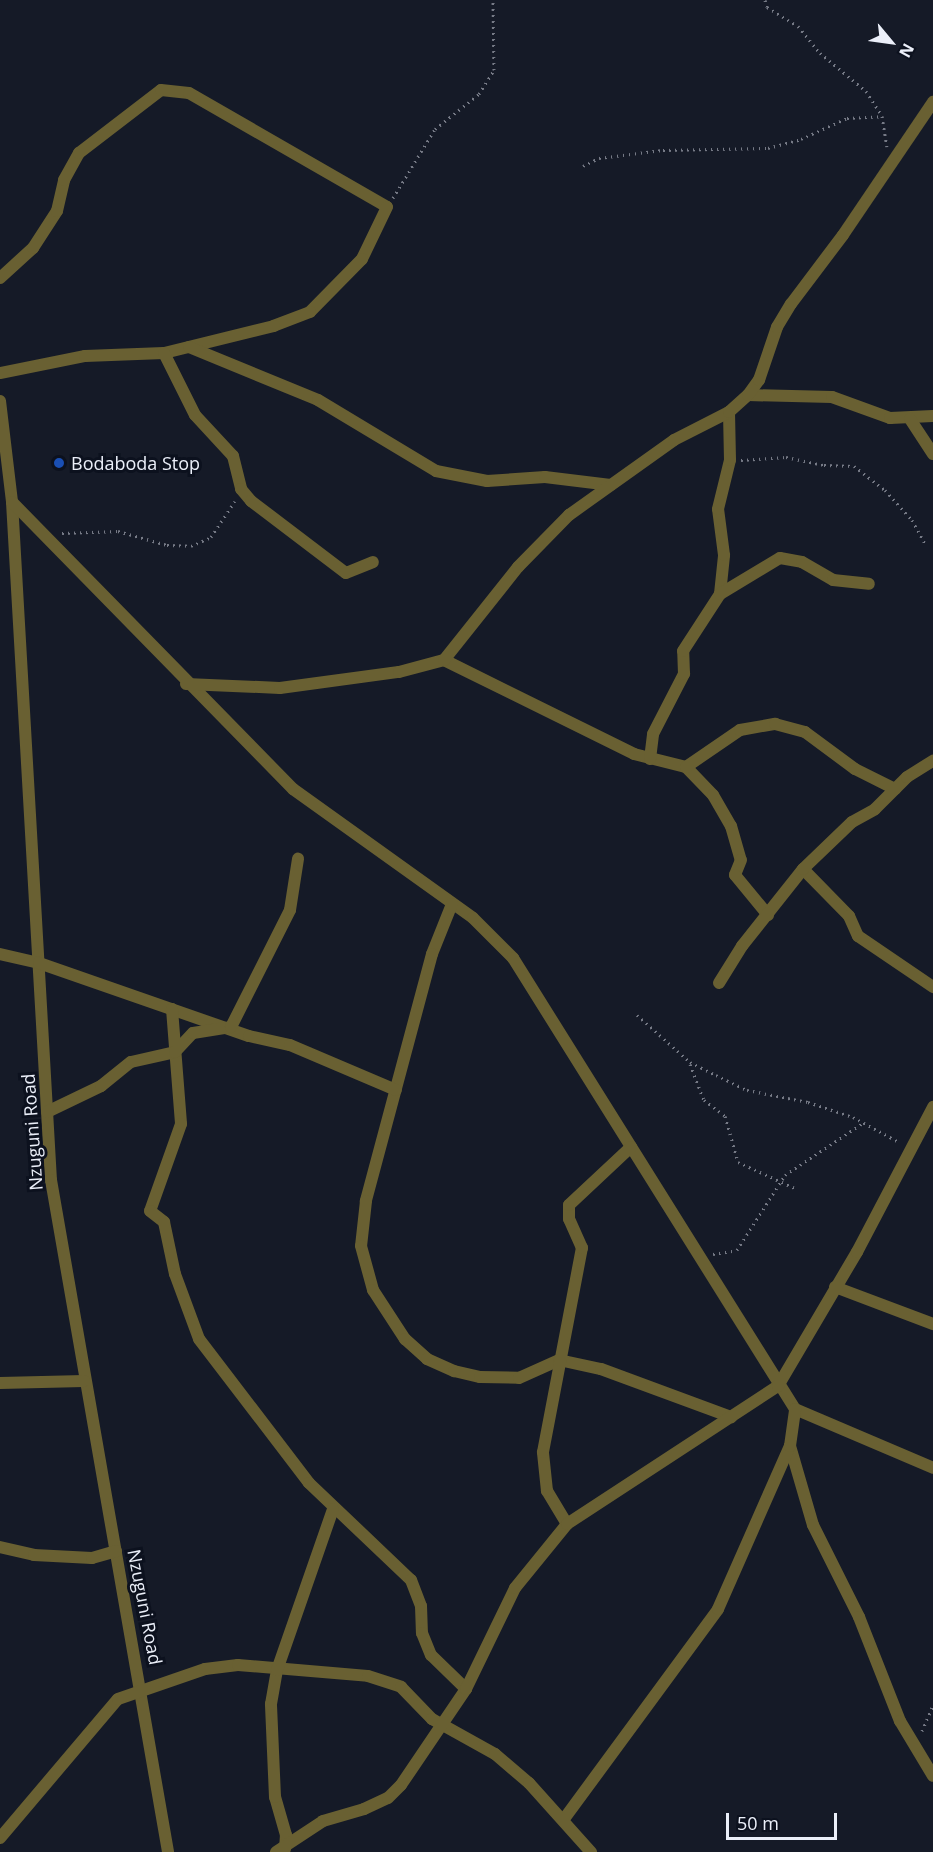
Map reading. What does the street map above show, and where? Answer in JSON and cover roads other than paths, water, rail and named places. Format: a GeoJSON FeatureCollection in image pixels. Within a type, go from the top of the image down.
{"type":"FeatureCollection","features":[{"type":"Feature","properties":{"kind":"street"},"geometry":{"type":"LineString","coordinates":[[0,278],[33,248],[57,211],[64,180],[80,153],[161,90],[189,93],[387,207],[362,259],[310,312],[274,326],[164,353],[85,356],[0,373]]}},
{"type":"Feature","properties":{"kind":"street"},"geometry":{"type":"LineString","coordinates":[[186,684],[280,688],[399,672],[444,660],[518,567],[569,515],[674,440],[729,412],[748,395],[759,380],[777,327],[790,304],[890,169],[933,102]]}},
{"type":"Feature","properties":{"kind":"street"},"geometry":{"type":"LineString","coordinates":[[189,347],[318,400],[436,471],[487,481],[545,477],[611,485]]}},
{"type":"Feature","properties":{"kind":"street"},"geometry":{"type":"LineString","coordinates":[[164,353],[195,415],[233,456],[241,489],[251,501],[346,573],[372,562]]}},
{"type":"Feature","properties":{"kind":"street"},"geometry":{"type":"LineString","coordinates":[[748,395],[832,397],[890,417],[933,416]]}},
{"type":"Feature","properties":{"kind":"street","name":"Nzuguni Road"},"geometry":{"type":"LineString","coordinates":[[0,401],[12,502],[51,1180],[84,1381],[143,1692],[168,1852]]}},
{"type":"Feature","properties":{"kind":"street"},"geometry":{"type":"LineString","coordinates":[[720,594],[724,555],[718,509],[730,460],[729,412]]}},
{"type":"Feature","properties":{"kind":"street"},"geometry":{"type":"LineString","coordinates":[[910,418],[933,454]]}},
{"type":"Feature","properties":{"kind":"street"},"geometry":{"type":"LineString","coordinates":[[12,502],[186,684],[293,789],[473,918],[513,958],[795,1410],[933,1468]]}},
{"type":"Feature","properties":{"kind":"street"},"geometry":{"type":"LineString","coordinates":[[0,519],[13,519]]}},
{"type":"Feature","properties":{"kind":"street"},"geometry":{"type":"LineString","coordinates":[[650,759],[653,734],[684,674],[687,642],[720,594],[780,558],[802,562],[833,580],[869,584]]}},
{"type":"Feature","properties":{"kind":"street"},"geometry":{"type":"LineString","coordinates":[[444,660],[650,759],[686,767],[713,795],[731,826],[741,860],[735,875],[768,915]]}},
{"type":"Feature","properties":{"kind":"street"},"geometry":{"type":"LineString","coordinates":[[686,767],[740,730],[775,724],[805,732],[855,769],[895,789]]}},
{"type":"Feature","properties":{"kind":"street"},"geometry":{"type":"LineString","coordinates":[[719,983],[803,869],[852,822],[875,809],[895,789],[933,761]]}},
{"type":"Feature","properties":{"kind":"street"},"geometry":{"type":"LineString","coordinates":[[231,1027],[290,910],[298,859]]}},
{"type":"Feature","properties":{"kind":"street"},"geometry":{"type":"LineString","coordinates":[[803,869],[849,916],[858,936],[933,987]]}},
{"type":"Feature","properties":{"kind":"street"},"geometry":{"type":"LineString","coordinates":[[452,904],[432,954],[361,1229],[364,1263],[389,1319],[405,1339],[427,1359],[466,1374],[519,1378],[559,1360],[601,1369],[731,1417]]}},
{"type":"Feature","properties":{"kind":"street"},"geometry":{"type":"LineString","coordinates":[[0,954],[39,963],[172,1009],[290,1045],[396,1090]]}},
{"type":"Feature","properties":{"kind":"street"},"geometry":{"type":"LineString","coordinates":[[172,1009],[181,1124],[150,1211],[164,1222],[175,1274],[199,1339],[268,1433],[333,1509],[368,1536],[411,1580],[421,1606],[422,1633],[431,1655],[466,1689]]}},
{"type":"Feature","properties":{"kind":"street"},"geometry":{"type":"LineString","coordinates":[[47,1113],[101,1086],[131,1062],[175,1052],[193,1033],[231,1027]]}},
{"type":"Feature","properties":{"kind":"street"},"geometry":{"type":"LineString","coordinates":[[276,1852],[323,1821],[388,1798],[401,1785],[466,1689],[515,1588],[567,1524],[778,1386],[911,1149],[929,1127],[933,1107]]}},
{"type":"Feature","properties":{"kind":"street"},"geometry":{"type":"LineString","coordinates":[[567,1524],[553,1506],[543,1476],[545,1427],[582,1248],[568,1218],[569,1205],[576,1194],[631,1147]]}},
{"type":"Feature","properties":{"kind":"street"},"geometry":{"type":"LineString","coordinates":[[835,1287],[931,1320]]}},
{"type":"Feature","properties":{"kind":"street"},"geometry":{"type":"LineString","coordinates":[[0,1383],[84,1381]]}},
{"type":"Feature","properties":{"kind":"street"},"geometry":{"type":"LineString","coordinates":[[564,1819],[718,1609],[790,1446],[795,1410]]}},
{"type":"Feature","properties":{"kind":"street"},"geometry":{"type":"LineString","coordinates":[[790,1446],[813,1525],[859,1617],[914,1747],[933,1776]]}},
{"type":"Feature","properties":{"kind":"street"},"geometry":{"type":"LineString","coordinates":[[285,1848],[274,1797],[270,1747],[277,1670],[333,1509]]}},
{"type":"Feature","properties":{"kind":"street"},"geometry":{"type":"LineString","coordinates":[[0,1546],[34,1555],[92,1558],[116,1551]]}},
{"type":"Feature","properties":{"kind":"street"},"geometry":{"type":"LineString","coordinates":[[0,1838],[118,1699],[219,1666],[328,1671],[386,1680],[401,1687],[442,1726],[495,1754],[564,1819],[591,1852]]}},
{"type":"Feature","properties":{"kind":"place","name":"Bodaboda Stop"},"geometry":{"type":"Point","coordinates":[59,463]}}]}
